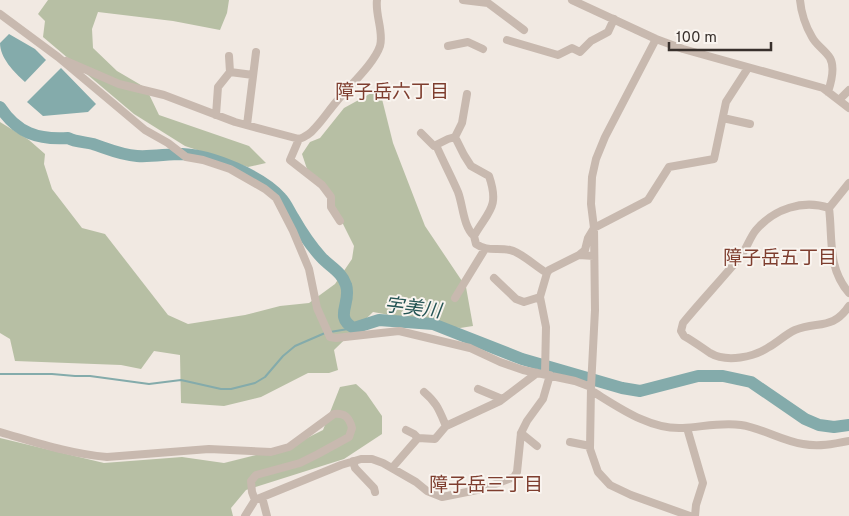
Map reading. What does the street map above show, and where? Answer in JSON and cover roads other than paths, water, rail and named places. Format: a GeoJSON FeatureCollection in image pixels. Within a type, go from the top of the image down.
{"type":"FeatureCollection","features":[{"type":"Feature","properties":{"kind":"street"},"geometry":{"type":"LineString","coordinates":[[58,57],[119,84],[164,95],[247,125],[299,139],[315,128],[365,70],[379,47],[377,0]]}},
{"type":"Feature","properties":{"kind":"street"},"geometry":{"type":"LineString","coordinates":[[463,0],[489,1],[524,30]]}},
{"type":"Feature","properties":{"kind":"street"},"geometry":{"type":"LineString","coordinates":[[572,0],[656,39],[683,49],[809,83],[828,92],[849,108]]}},
{"type":"Feature","properties":{"kind":"street"},"geometry":{"type":"LineString","coordinates":[[800,0],[812,37],[832,63],[831,84],[828,92]]}},
{"type":"Feature","properties":{"kind":"street"},"geometry":{"type":"LineString","coordinates":[[0,14],[58,57],[145,130],[168,143],[186,157],[203,160],[230,169],[266,189],[276,198],[293,230],[309,269],[317,308],[330,337],[336,338],[399,331],[470,348],[500,362],[575,381],[591,388],[646,422],[663,426],[687,428],[722,424],[741,425],[802,444],[818,446],[849,441]]}},
{"type":"Feature","properties":{"kind":"street"},"geometry":{"type":"LineString","coordinates":[[507,40],[558,55],[572,48],[580,52],[591,41],[608,32],[614,19]]}},
{"type":"Feature","properties":{"kind":"street"},"geometry":{"type":"LineString","coordinates":[[656,39],[605,137],[596,159],[592,177],[591,204],[594,228],[595,310],[589,430],[590,446],[598,472],[610,485],[631,495],[690,516]]}},
{"type":"Feature","properties":{"kind":"street"},"geometry":{"type":"LineString","coordinates":[[448,46],[468,42],[483,49]]}},
{"type":"Feature","properties":{"kind":"street"},"geometry":{"type":"LineString","coordinates":[[247,125],[256,52]]}},
{"type":"Feature","properties":{"kind":"street"},"geometry":{"type":"LineString","coordinates":[[216,114],[218,87],[230,72],[229,56]]}},
{"type":"Feature","properties":{"kind":"street"},"geometry":{"type":"LineString","coordinates":[[245,516],[258,499],[341,465],[361,459],[372,459],[392,468],[435,496],[442,497],[482,488],[514,477],[519,440],[527,421],[543,399],[546,327],[540,297],[547,273],[549,270],[580,255],[585,250],[588,238],[594,228],[648,200],[669,167],[714,159],[726,102],[748,68]]}},
{"type":"Feature","properties":{"kind":"street"},"geometry":{"type":"LineString","coordinates":[[230,72],[253,74]]}},
{"type":"Feature","properties":{"kind":"street"},"geometry":{"type":"LineString","coordinates":[[839,100],[849,90]]}},
{"type":"Feature","properties":{"kind":"street"},"geometry":{"type":"LineString","coordinates":[[436,145],[455,137],[462,123],[467,94]]}},
{"type":"Feature","properties":{"kind":"street"},"geometry":{"type":"LineString","coordinates":[[723,118],[750,124]]}},
{"type":"Feature","properties":{"kind":"street"},"geometry":{"type":"LineString","coordinates":[[422,133],[434,146],[436,145],[458,192],[465,217],[476,244],[485,249],[508,249],[516,252],[547,273]]}},
{"type":"Feature","properties":{"kind":"street"},"geometry":{"type":"LineString","coordinates":[[455,137],[471,166],[489,176],[492,186],[493,204],[488,217],[474,236]]}},
{"type":"Feature","properties":{"kind":"street"},"geometry":{"type":"LineString","coordinates":[[299,139],[290,160],[322,185],[331,197],[331,207],[340,222]]}},
{"type":"Feature","properties":{"kind":"street"},"geometry":{"type":"LineString","coordinates":[[849,183],[829,208],[833,260],[838,277],[849,293]]}},
{"type":"Feature","properties":{"kind":"street"},"geometry":{"type":"LineString","coordinates":[[829,208],[804,204],[772,215],[755,230],[742,254],[683,323],[682,330],[684,336],[718,356],[748,356],[757,354],[794,331],[835,321],[843,315],[849,306]]}},
{"type":"Feature","properties":{"kind":"street"},"geometry":{"type":"LineString","coordinates":[[455,298],[485,249]]}},
{"type":"Feature","properties":{"kind":"street"},"geometry":{"type":"LineString","coordinates":[[580,255],[594,256]]}},
{"type":"Feature","properties":{"kind":"street"},"geometry":{"type":"LineString","coordinates":[[494,278],[516,299],[524,302],[540,297]]}},
{"type":"Feature","properties":{"kind":"street"},"geometry":{"type":"LineString","coordinates":[[406,430],[418,438],[436,439],[446,426],[502,399],[544,374]]}},
{"type":"Feature","properties":{"kind":"street"},"geometry":{"type":"LineString","coordinates":[[478,389],[502,399]]}},
{"type":"Feature","properties":{"kind":"street"},"geometry":{"type":"LineString","coordinates":[[424,392],[433,399],[440,410],[446,426]]}},
{"type":"Feature","properties":{"kind":"street"},"geometry":{"type":"LineString","coordinates":[[0,432],[56,448],[107,457],[209,449],[272,452],[289,447],[334,414],[342,413],[347,416],[352,428],[349,437],[300,462],[256,475],[251,481],[267,516]]}},
{"type":"Feature","properties":{"kind":"street"},"geometry":{"type":"LineString","coordinates":[[687,428],[703,484],[696,505],[695,516]]}},
{"type":"Feature","properties":{"kind":"street"},"geometry":{"type":"LineString","coordinates":[[522,433],[538,446]]}},
{"type":"Feature","properties":{"kind":"street"},"geometry":{"type":"LineString","coordinates":[[392,468],[418,438]]}},
{"type":"Feature","properties":{"kind":"street"},"geometry":{"type":"LineString","coordinates":[[570,442],[590,446]]}},
{"type":"Feature","properties":{"kind":"street"},"geometry":{"type":"LineString","coordinates":[[354,461],[355,468],[374,488],[375,492]]}},
{"type":"Feature","properties":{"kind":"water"},"geometry":{"type":"Polygon","coordinates":[[[9,34],[35,49],[46,60],[25,82],[12,69],[2,54],[0,43],[9,34]]]}},
{"type":"Feature","properties":{"kind":"water"},"geometry":{"type":"Polygon","coordinates":[[[61,68],[96,104],[88,112],[43,116],[27,102],[61,68]]]}},
{"type":"Feature","properties":{"kind":"waterway","name":"宇美川"},"geometry":{"type":"LineString","coordinates":[[0,107],[21,129],[38,136],[68,138],[131,155],[194,155],[235,168],[262,182],[283,200],[313,248],[344,280],[347,292],[344,309],[345,319],[354,328],[379,320],[433,324],[522,359],[622,388],[640,391],[698,376],[723,376],[751,382],[805,419],[819,425],[834,427],[849,425]]}},
{"type":"Feature","properties":{"kind":"waterway"},"geometry":{"type":"LineString","coordinates":[[330,332],[354,328]]}},
{"type":"Feature","properties":{"kind":"waterway"},"geometry":{"type":"LineString","coordinates":[[0,374],[90,376],[149,384],[181,380],[221,389],[231,389],[255,383],[265,377],[283,356],[295,346],[325,333]]}},
{"type":"Feature","properties":{"kind":"district","name":"障子岳六丁目"},"geometry":{"type":"Point","coordinates":[392,91]}},
{"type":"Feature","properties":{"kind":"district","name":"障子岳五丁目"},"geometry":{"type":"Point","coordinates":[780,257]}},
{"type":"Feature","properties":{"kind":"district","name":"障子岳三丁目"},"geometry":{"type":"Point","coordinates":[486,484]}}]}
